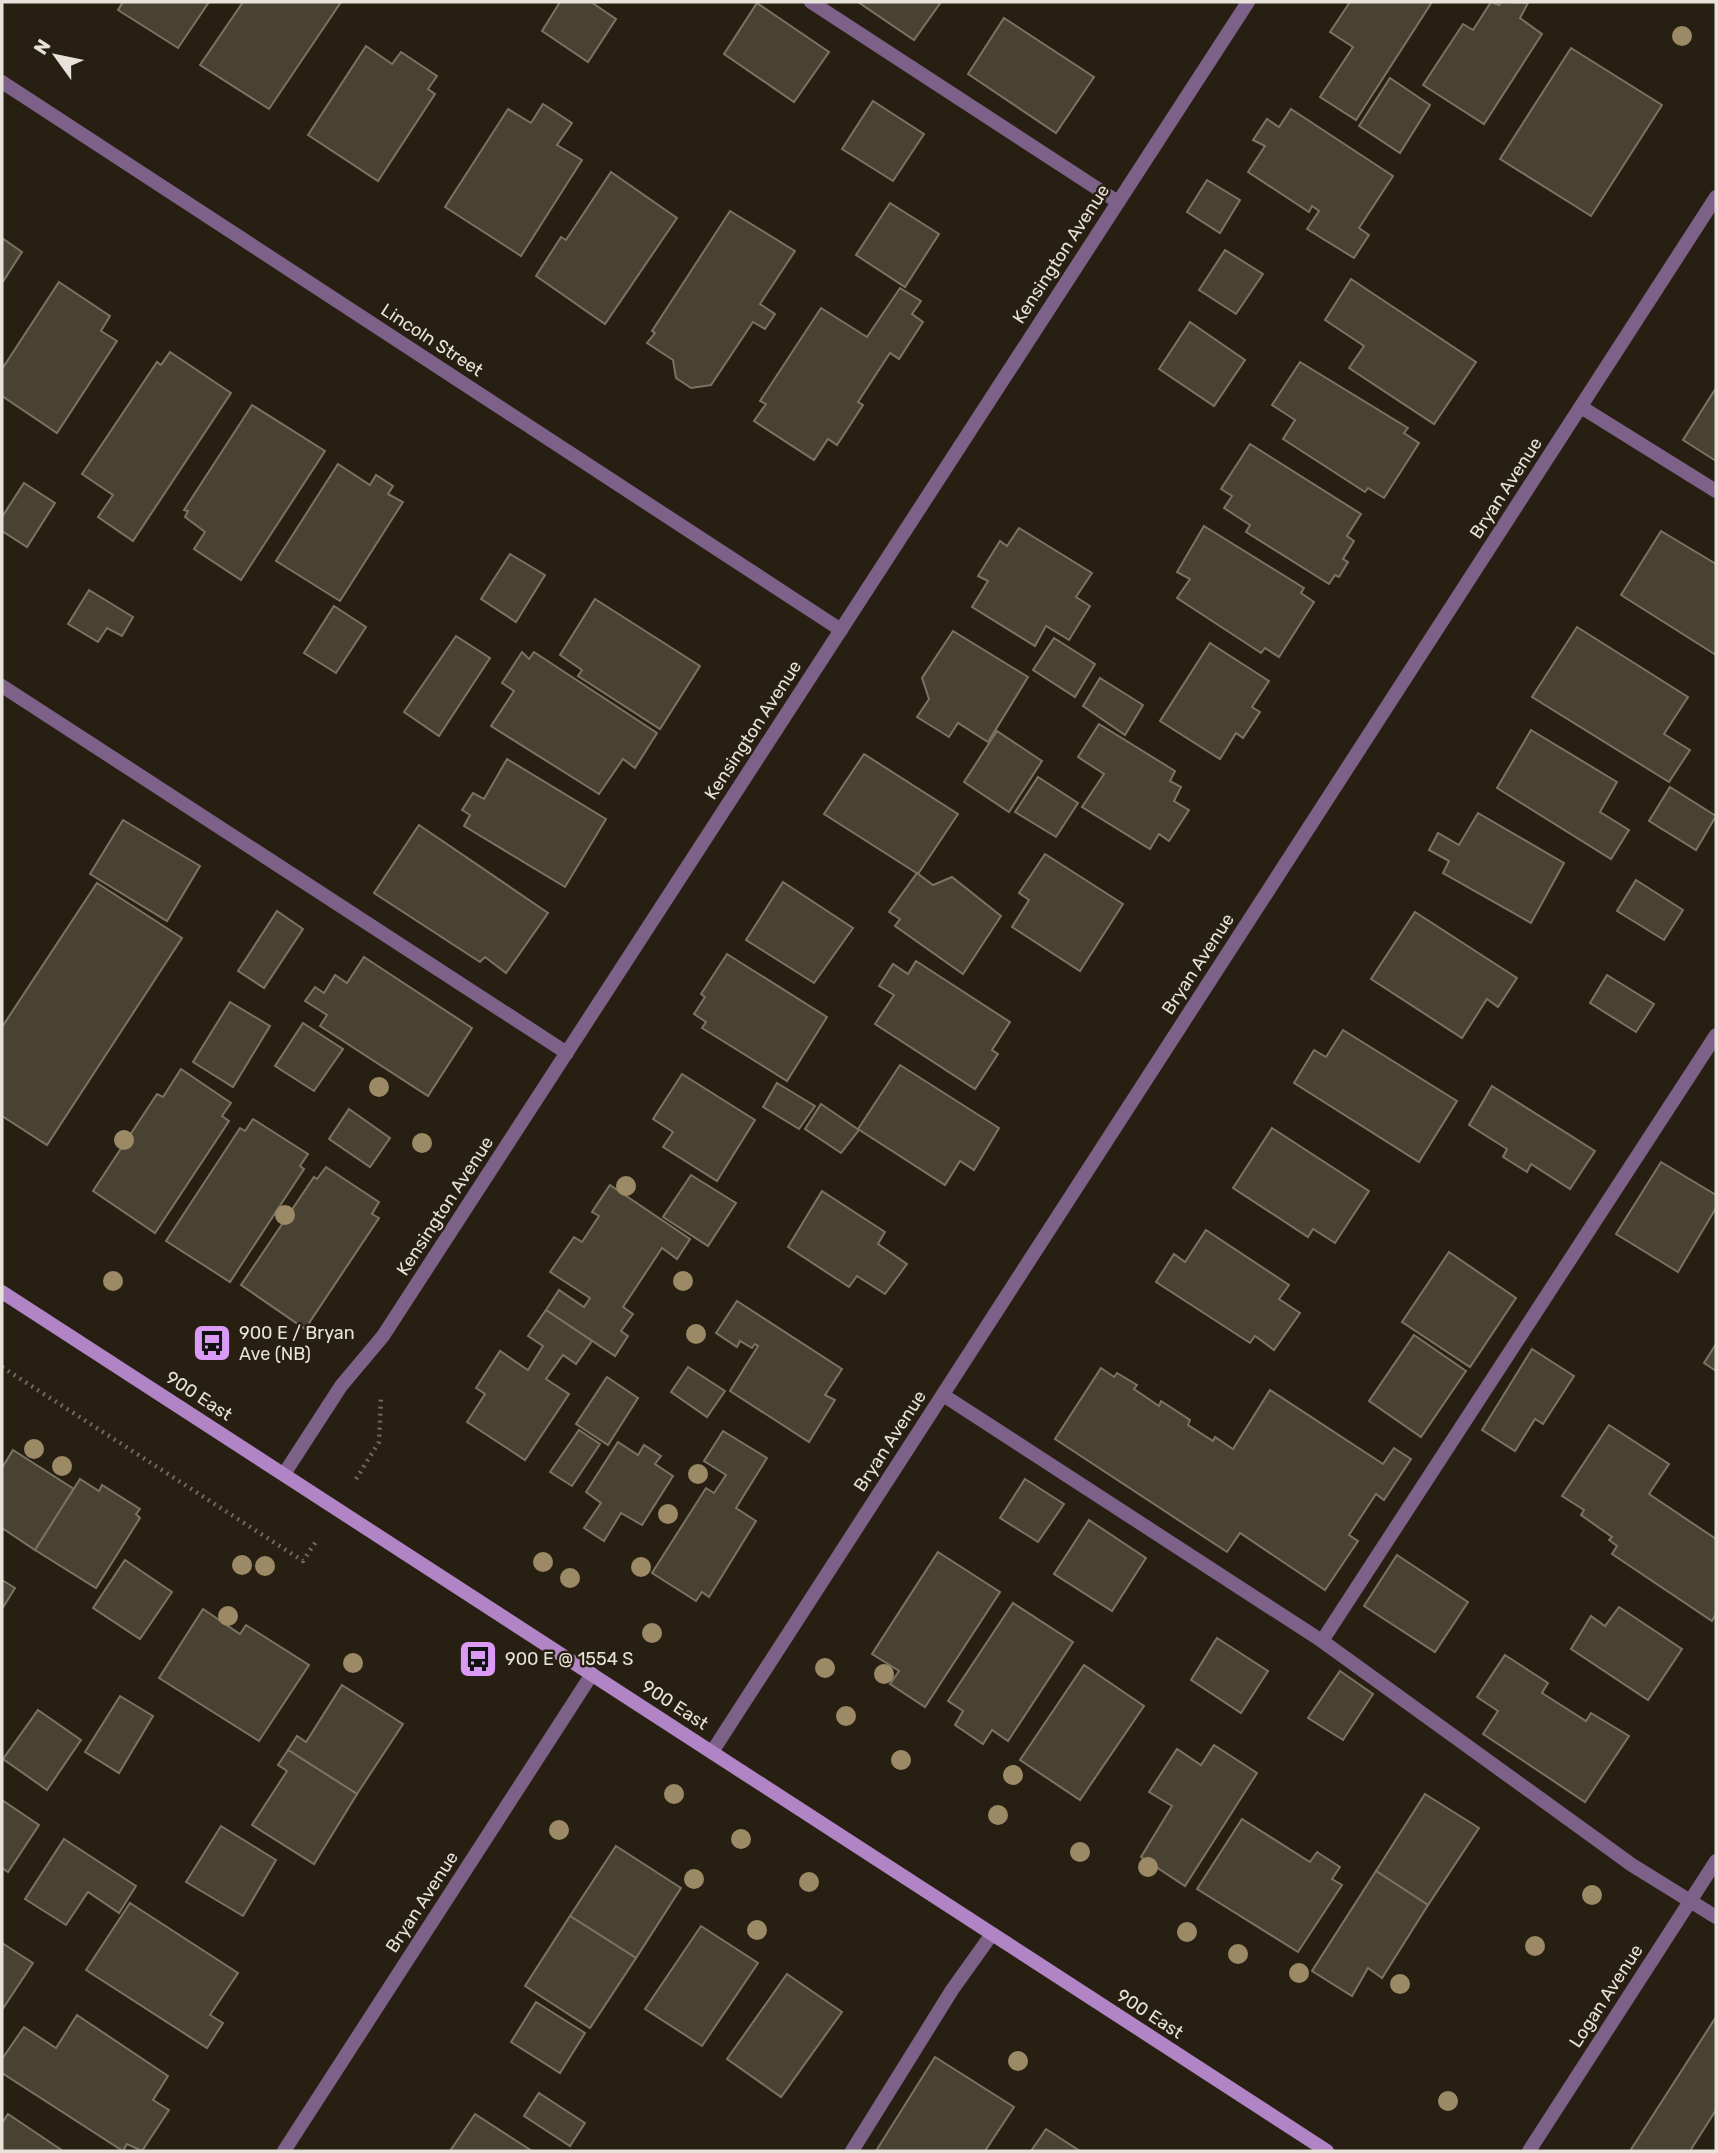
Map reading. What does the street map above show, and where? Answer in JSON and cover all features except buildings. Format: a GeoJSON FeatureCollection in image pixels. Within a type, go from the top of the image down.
{"type":"FeatureCollection","features":[{"type":"Feature","properties":{"kind":"street"},"geometry":{"type":"LineString","coordinates":[[811,2],[1118,202]]}},
{"type":"Feature","properties":{"kind":"street","name":"Kensington Avenue"},"geometry":{"type":"LineString","coordinates":[[284,1474],[341,1386],[383,1336],[1248,2]]}},
{"type":"Feature","properties":{"kind":"street","name":"Lincoln Street"},"geometry":{"type":"LineString","coordinates":[[2,82],[841,630]]}},
{"type":"Feature","properties":{"kind":"street","name":"Bryan Avenue"},"geometry":{"type":"LineString","coordinates":[[712,1752],[1716,197]]}},
{"type":"Feature","properties":{"kind":"street"},"geometry":{"type":"LineString","coordinates":[[1581,407],[1716,491]]}},
{"type":"Feature","properties":{"kind":"street"},"geometry":{"type":"LineString","coordinates":[[2,686],[567,1053]]}},
{"type":"Feature","properties":{"kind":"street"},"geometry":{"type":"LineString","coordinates":[[1322,1641],[1716,1035]]}},
{"type":"Feature","properties":{"kind":"street","name":"900 East"},"geometry":{"type":"LineString","coordinates":[[2,1292],[1326,2151]]}},
{"type":"Feature","properties":{"kind":"street"},"geometry":{"type":"LineString","coordinates":[[943,1395],[1322,1641],[1632,1865],[1716,1917]]}},
{"type":"Feature","properties":{"kind":"street","name":"Bryan Avenue"},"geometry":{"type":"LineString","coordinates":[[284,2151],[592,1674]]}},
{"type":"Feature","properties":{"kind":"street","name":"Logan Avenue"},"geometry":{"type":"LineString","coordinates":[[1529,2151],[1716,1861]]}},
{"type":"Feature","properties":{"kind":"street"},"geometry":{"type":"LineString","coordinates":[[852,2151],[952,1990],[992,1934]]}},
{"type":"Feature","properties":{"kind":"path"},"geometry":{"type":"LineString","coordinates":[[2,1367],[303,1561],[314,1544]]}},
{"type":"Feature","properties":{"kind":"path"},"geometry":{"type":"LineString","coordinates":[[365,1465],[379,1442]]}},
{"type":"Feature","properties":{"kind":"place","name":"900 E / Bryan Ave (NB)"},"geometry":{"type":"Point","coordinates":[212,1343]}},
{"type":"Feature","properties":{"kind":"place","name":"900 E @ 1554 S"},"geometry":{"type":"Point","coordinates":[478,1659]}}]}
